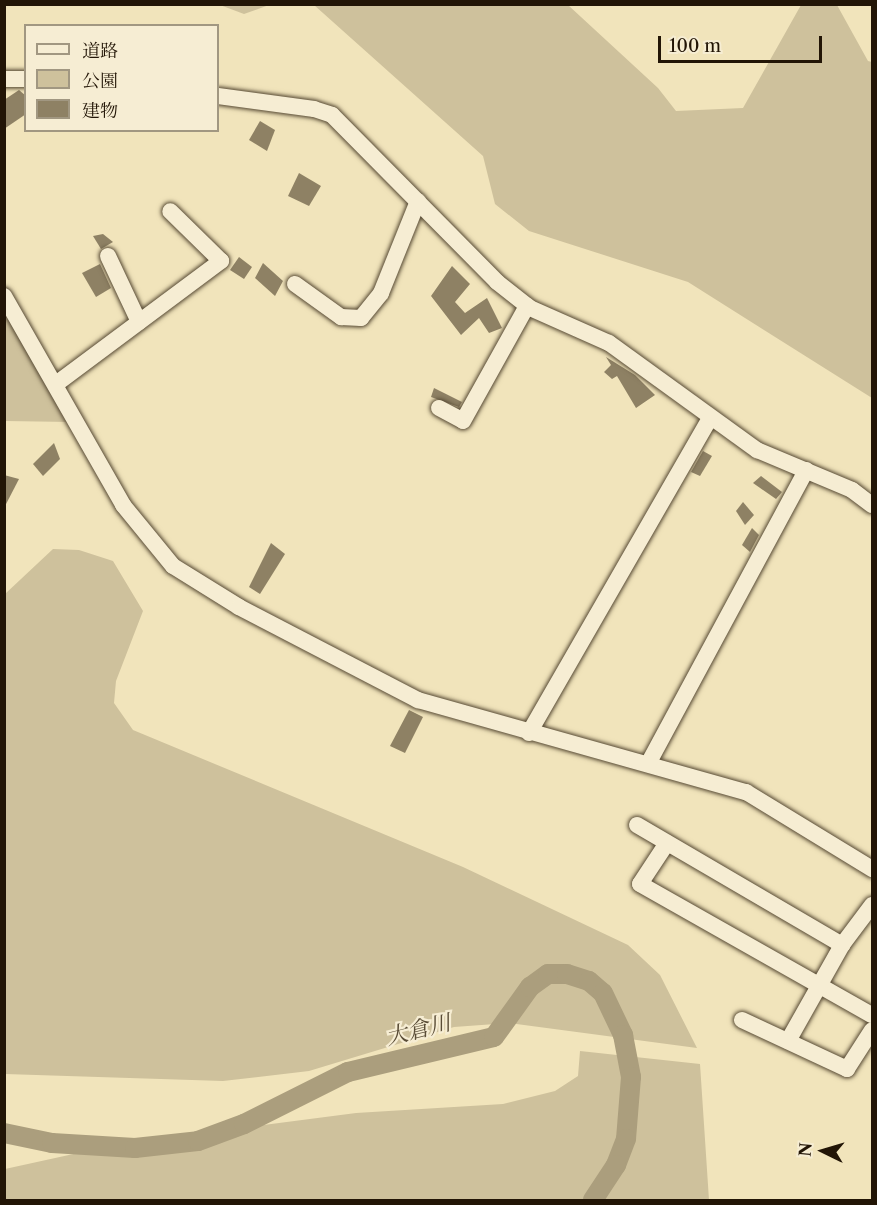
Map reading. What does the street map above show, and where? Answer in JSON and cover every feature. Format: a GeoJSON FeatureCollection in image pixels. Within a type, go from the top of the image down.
{"type":"FeatureCollection","features":[{"type":"Feature","properties":{"kind":"street"},"geometry":{"type":"LineString","coordinates":[[4,79],[24,79]]}},
{"type":"Feature","properties":{"kind":"street"},"geometry":{"type":"LineString","coordinates":[[219,96],[314,109],[332,115],[497,282],[527,306],[542,316],[609,343],[757,450],[852,490],[873,505]]}},
{"type":"Feature","properties":{"kind":"street"},"geometry":{"type":"LineString","coordinates":[[295,284],[341,317],[361,318],[381,293],[418,201]]}},
{"type":"Feature","properties":{"kind":"street"},"geometry":{"type":"LineString","coordinates":[[56,384],[220,261],[170,211]]}},
{"type":"Feature","properties":{"kind":"street"},"geometry":{"type":"LineString","coordinates":[[108,256],[139,322]]}},
{"type":"Feature","properties":{"kind":"street"},"geometry":{"type":"LineString","coordinates":[[4,296],[123,505],[173,566],[239,608],[418,700],[746,792],[873,869]]}},
{"type":"Feature","properties":{"kind":"street"},"geometry":{"type":"LineString","coordinates":[[439,408],[463,421],[527,306]]}},
{"type":"Feature","properties":{"kind":"street"},"geometry":{"type":"LineString","coordinates":[[530,733],[710,418]]}},
{"type":"Feature","properties":{"kind":"street"},"geometry":{"type":"LineString","coordinates":[[648,764],[806,470]]}},
{"type":"Feature","properties":{"kind":"street"},"geometry":{"type":"LineString","coordinates":[[637,825],[842,945]]}},
{"type":"Feature","properties":{"kind":"street"},"geometry":{"type":"LineString","coordinates":[[667,843],[640,884],[873,1015]]}},
{"type":"Feature","properties":{"kind":"street"},"geometry":{"type":"LineString","coordinates":[[788,1041],[842,945],[873,905]]}},
{"type":"Feature","properties":{"kind":"street"},"geometry":{"type":"LineString","coordinates":[[742,1020],[847,1069],[873,1030]]}},
{"type":"Feature","properties":{"kind":"green space"},"geometry":{"type":"Polygon","coordinates":[[[220,5],[269,5],[244,14],[220,5]]]}},
{"type":"Feature","properties":{"kind":"green space"},"geometry":{"type":"Polygon","coordinates":[[[314,5],[568,5],[658,88],[676,111],[743,108],[801,5],[837,5],[868,61],[872,62],[872,398],[688,282],[529,231],[495,204],[483,156],[314,5]]]}},
{"type":"Feature","properties":{"kind":"green space"},"geometry":{"type":"Polygon","coordinates":[[[4,306],[71,422],[5,421],[4,306]]]}},
{"type":"Feature","properties":{"kind":"green space"},"geometry":{"type":"Polygon","coordinates":[[[53,549],[79,550],[113,561],[143,611],[116,681],[114,703],[133,730],[463,867],[628,945],[660,975],[697,1048],[509,1023],[454,1027],[309,1071],[223,1081],[5,1074],[5,594],[53,549]]]}},
{"type":"Feature","properties":{"kind":"green space"},"geometry":{"type":"Polygon","coordinates":[[[580,1051],[700,1064],[709,1200],[5,1200],[5,1169],[119,1144],[356,1113],[503,1104],[555,1091],[578,1076],[580,1051]]]}},
{"type":"Feature","properties":{"kind":"building"},"geometry":{"type":"Polygon","coordinates":[[[19,90],[24,94],[24,115],[4,129],[4,100],[19,90]]]}},
{"type":"Feature","properties":{"kind":"building"},"geometry":{"type":"Polygon","coordinates":[[[260,121],[275,130],[267,151],[249,140],[260,121]]]}},
{"type":"Feature","properties":{"kind":"building"},"geometry":{"type":"Polygon","coordinates":[[[299,173],[321,186],[309,206],[288,196],[299,173]]]}},
{"type":"Feature","properties":{"kind":"building"},"geometry":{"type":"Polygon","coordinates":[[[103,234],[113,242],[101,249],[93,236],[103,234]]]}},
{"type":"Feature","properties":{"kind":"building"},"geometry":{"type":"Polygon","coordinates":[[[239,257],[252,267],[244,279],[230,270],[239,257]]]}},
{"type":"Feature","properties":{"kind":"building"},"geometry":{"type":"Polygon","coordinates":[[[263,263],[283,281],[275,296],[255,278],[263,263]]]}},
{"type":"Feature","properties":{"kind":"building"},"geometry":{"type":"Polygon","coordinates":[[[100,264],[111,288],[96,297],[82,273],[100,264]]]}},
{"type":"Feature","properties":{"kind":"building"},"geometry":{"type":"Polygon","coordinates":[[[452,266],[470,284],[455,302],[465,313],[487,298],[502,328],[489,333],[479,318],[461,335],[431,296],[452,266]]]}},
{"type":"Feature","properties":{"kind":"building"},"geometry":{"type":"Polygon","coordinates":[[[606,357],[635,375],[655,395],[636,408],[617,376],[612,379],[604,372],[611,365],[606,357]]]}},
{"type":"Feature","properties":{"kind":"building"},"geometry":{"type":"Polygon","coordinates":[[[434,388],[462,402],[459,407],[431,397],[434,388]]]}},
{"type":"Feature","properties":{"kind":"building"},"geometry":{"type":"Polygon","coordinates":[[[54,443],[60,459],[43,476],[33,464],[54,443]]]}},
{"type":"Feature","properties":{"kind":"building"},"geometry":{"type":"Polygon","coordinates":[[[703,451],[712,456],[700,476],[691,472],[703,451]]]}},
{"type":"Feature","properties":{"kind":"building"},"geometry":{"type":"Polygon","coordinates":[[[4,475],[19,479],[4,508],[4,475]]]}},
{"type":"Feature","properties":{"kind":"building"},"geometry":{"type":"Polygon","coordinates":[[[761,476],[782,492],[776,499],[753,483],[761,476]]]}},
{"type":"Feature","properties":{"kind":"building"},"geometry":{"type":"Polygon","coordinates":[[[743,502],[754,515],[745,525],[736,511],[743,502]]]}},
{"type":"Feature","properties":{"kind":"building"},"geometry":{"type":"Polygon","coordinates":[[[752,528],[759,535],[750,552],[742,545],[752,528]]]}},
{"type":"Feature","properties":{"kind":"building"},"geometry":{"type":"Polygon","coordinates":[[[271,543],[285,554],[260,594],[249,587],[271,543]]]}},
{"type":"Feature","properties":{"kind":"building"},"geometry":{"type":"Polygon","coordinates":[[[409,710],[423,717],[405,753],[390,746],[409,710]]]}},
{"type":"Feature","properties":{"kind":"waterway","name":"大倉川"},"geometry":{"type":"LineString","coordinates":[[4,1133],[52,1143],[135,1148],[198,1141],[244,1124],[348,1072],[494,1037],[530,987],[548,974],[567,974],[589,981],[603,993],[623,1035],[631,1077],[626,1139],[616,1165],[593,1200]]}}]}
